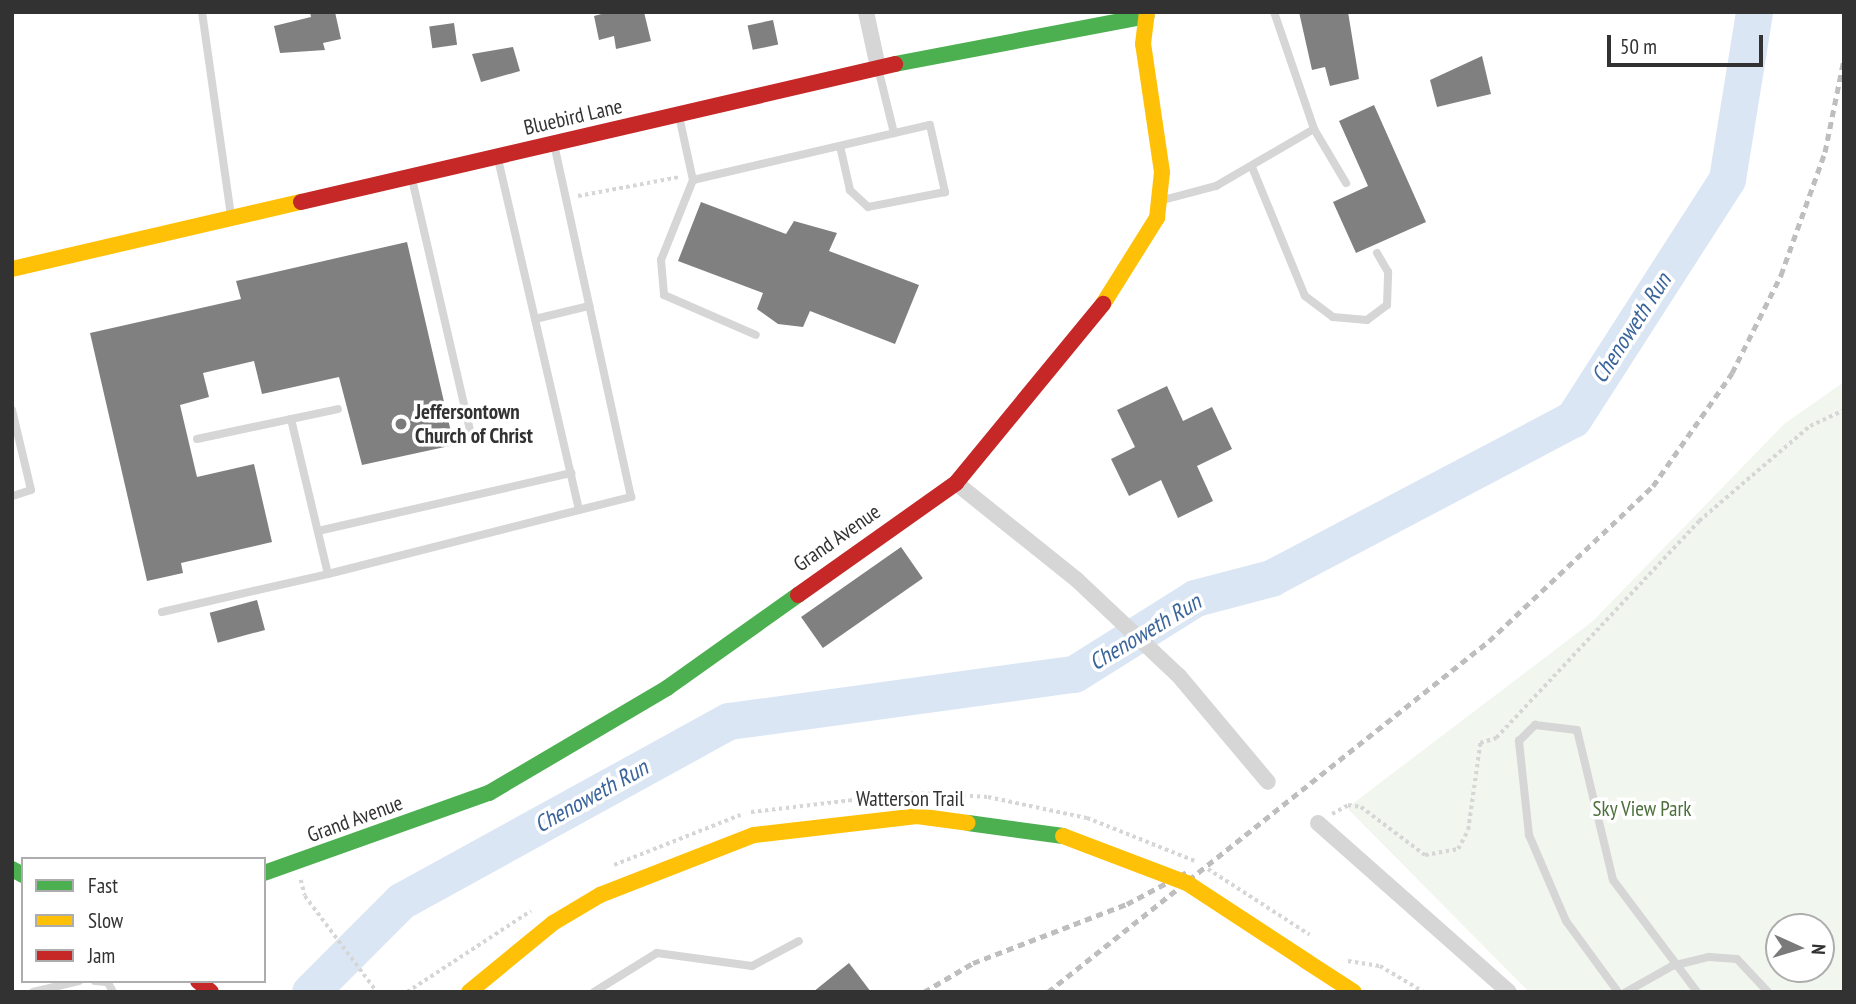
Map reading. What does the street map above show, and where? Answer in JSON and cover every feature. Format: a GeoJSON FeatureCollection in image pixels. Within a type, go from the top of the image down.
{"type":"FeatureCollection","features":[{"type":"Feature","properties":{"kind":"street"},"geometry":{"type":"LineString","coordinates":[[866,12],[878,67]]}},
{"type":"Feature","properties":{"kind":"street","name":"Bluebird Lane"},"geometry":{"type":"LineString","coordinates":[[12,269],[878,67],[1146,14]]}},
{"type":"Feature","properties":{"kind":"street","name":"Grand Avenue"},"geometry":{"type":"LineString","coordinates":[[266,872],[489,793],[667,688],[956,483],[1113,292],[1144,247],[1160,200],[1143,44],[1146,14]]}},
{"type":"Feature","properties":{"kind":"street"},"geometry":{"type":"LineString","coordinates":[[956,483],[1158,656],[1268,782]]}},
{"type":"Feature","properties":{"kind":"street","name":"Watterson Trail"},"geometry":{"type":"LineString","coordinates":[[469,992],[520,948],[600,895],[650,870],[754,835],[917,816],[1063,836],[1187,883],[1354,992]]}},
{"type":"Feature","properties":{"kind":"street"},"geometry":{"type":"LineString","coordinates":[[1318,823],[1509,992]]}},
{"type":"Feature","properties":{"kind":"lane"},"geometry":{"type":"LineString","coordinates":[[202,12],[231,218]]}},
{"type":"Feature","properties":{"kind":"lane"},"geometry":{"type":"LineString","coordinates":[[1274,12],[1314,129],[1346,183]]}},
{"type":"Feature","properties":{"kind":"lane"},"geometry":{"type":"LineString","coordinates":[[878,67],[894,133]]}},
{"type":"Feature","properties":{"kind":"lane"},"geometry":{"type":"LineString","coordinates":[[678,113],[692,177],[661,260],[664,295],[756,335]]}},
{"type":"Feature","properties":{"kind":"lane"},"geometry":{"type":"LineString","coordinates":[[692,177],[930,125],[945,192],[868,207],[850,190],[840,146]]}},
{"type":"Feature","properties":{"kind":"lane"},"geometry":{"type":"LineString","coordinates":[[1160,200],[1216,186],[1314,129]]}},
{"type":"Feature","properties":{"kind":"lane"},"geometry":{"type":"LineString","coordinates":[[162,612],[328,574],[631,497],[553,143]]}},
{"type":"Feature","properties":{"kind":"lane"},"geometry":{"type":"LineString","coordinates":[[497,156],[579,510]]}},
{"type":"Feature","properties":{"kind":"lane"},"geometry":{"type":"LineString","coordinates":[[1252,167],[1305,296],[1334,317],[1367,320],[1387,305],[1388,272],[1377,253]]}},
{"type":"Feature","properties":{"kind":"lane"},"geometry":{"type":"LineString","coordinates":[[412,176],[470,430]]}},
{"type":"Feature","properties":{"kind":"lane"},"geometry":{"type":"LineString","coordinates":[[535,319],[589,306]]}},
{"type":"Feature","properties":{"kind":"lane"},"geometry":{"type":"LineString","coordinates":[[197,439],[338,409]]}},
{"type":"Feature","properties":{"kind":"lane"},"geometry":{"type":"LineString","coordinates":[[12,410],[31,491],[12,496]]}},
{"type":"Feature","properties":{"kind":"lane"},"geometry":{"type":"LineString","coordinates":[[291,419],[328,574]]}},
{"type":"Feature","properties":{"kind":"lane"},"geometry":{"type":"LineString","coordinates":[[318,531],[570,473]]}},
{"type":"Feature","properties":{"kind":"lane"},"geometry":{"type":"LineString","coordinates":[[1618,992],[1566,921],[1529,835],[1519,741],[1535,725],[1577,730],[1613,880],[1672,966],[1697,992]]}},
{"type":"Feature","properties":{"kind":"lane"},"geometry":{"type":"LineString","coordinates":[[594,992],[657,953],[752,966],[799,941]]}},
{"type":"Feature","properties":{"kind":"lane"},"geometry":{"type":"LineString","coordinates":[[1626,992],[1672,966],[1737,959],[1768,992]]}},
{"type":"Feature","properties":{"kind":"lane"},"geometry":{"type":"LineString","coordinates":[[33,992],[66,988]]}},
{"type":"Feature","properties":{"kind":"path"},"geometry":{"type":"LineString","coordinates":[[565,198],[692,177]]}},
{"type":"Feature","properties":{"kind":"path"},"geometry":{"type":"LineString","coordinates":[[1318,823],[1348,805],[1360,807],[1425,855],[1458,849],[1468,830],[1480,743],[1496,738],[1699,521],[1810,426],[1844,410]]}},
{"type":"Feature","properties":{"kind":"path"},"geometry":{"type":"LineString","coordinates":[[313,906],[367,983],[377,992]]}},
{"type":"Feature","properties":{"kind":"path"},"geometry":{"type":"LineString","coordinates":[[1344,958],[1380,966],[1424,992]]}},
{"type":"Feature","properties":{"kind":"green space","name":"Sky View Park"},"geometry":{"type":"Polygon","coordinates":[[[1844,382],[1844,992],[1529,992],[1347,808],[1593,621],[1784,424],[1844,382]]]}},
{"type":"Feature","properties":{"kind":"building"},"geometry":{"type":"Polygon","coordinates":[[[310,12],[335,12],[341,39],[323,43],[325,50],[280,53],[274,26],[311,17],[310,12]]]}},
{"type":"Feature","properties":{"kind":"building"},"geometry":{"type":"Polygon","coordinates":[[[609,12],[644,12],[651,41],[616,49],[614,36],[599,40],[594,16],[609,12]]]}},
{"type":"Feature","properties":{"kind":"building"},"geometry":{"type":"Polygon","coordinates":[[[1299,12],[1348,12],[1359,79],[1330,86],[1325,67],[1312,70],[1299,12]]]}},
{"type":"Feature","properties":{"kind":"building"},"geometry":{"type":"Polygon","coordinates":[[[773,20],[778,44],[753,50],[748,25],[773,20]]]}},
{"type":"Feature","properties":{"kind":"building"},"geometry":{"type":"Polygon","coordinates":[[[454,23],[457,45],[432,48],[429,26],[454,23]]]}},
{"type":"Feature","properties":{"kind":"building"},"geometry":{"type":"Polygon","coordinates":[[[513,47],[520,71],[481,82],[472,54],[513,47]]]}},
{"type":"Feature","properties":{"kind":"building"},"geometry":{"type":"Polygon","coordinates":[[[1482,56],[1491,94],[1437,107],[1430,80],[1482,56]]]}},
{"type":"Feature","properties":{"kind":"building"},"geometry":{"type":"Polygon","coordinates":[[[1374,105],[1426,222],[1356,253],[1333,202],[1368,186],[1339,121],[1374,105]]]}},
{"type":"Feature","properties":{"kind":"building"},"geometry":{"type":"Polygon","coordinates":[[[701,202],[786,234],[794,221],[837,233],[829,251],[919,285],[895,344],[810,311],[803,327],[778,324],[757,309],[763,293],[678,261],[701,202]]]}},
{"type":"Feature","properties":{"kind":"building","name":"Jeffersontown Church of Christ"},"geometry":{"type":"Polygon","coordinates":[[[407,242],[454,445],[362,465],[339,377],[262,394],[254,361],[203,373],[209,397],[180,405],[197,477],[254,464],[272,542],[181,563],[183,573],[147,581],[90,333],[241,299],[236,281],[407,242]]]}},
{"type":"Feature","properties":{"kind":"building"},"geometry":{"type":"Polygon","coordinates":[[[1167,386],[1183,421],[1212,407],[1232,449],[1197,466],[1213,501],[1178,518],[1161,480],[1129,496],[1111,459],[1135,447],[1117,410],[1167,386]]]}},
{"type":"Feature","properties":{"kind":"building"},"geometry":{"type":"Polygon","coordinates":[[[901,547],[923,578],[823,648],[801,617],[901,547]]]}},
{"type":"Feature","properties":{"kind":"building"},"geometry":{"type":"Polygon","coordinates":[[[257,600],[265,630],[218,643],[210,613],[257,600]]]}},
{"type":"Feature","properties":{"kind":"building"},"geometry":{"type":"Polygon","coordinates":[[[849,963],[871,992],[813,992],[849,963]]]}},
{"type":"Feature","properties":{"kind":"waterway","name":"Chenoweth Run"},"geometry":{"type":"LineString","coordinates":[[310,992],[401,901],[729,721],[1074,674],[1195,598],[1271,578],[1573,419],[1727,179],[1754,12]]}},
{"type":"Feature","properties":{"kind":"railway"},"geometry":{"type":"LineString","coordinates":[[1048,992],[1489,641],[1653,486],[1732,373],[1781,275],[1825,152],[1844,59]]}},
{"type":"Feature","properties":{"kind":"railway"},"geometry":{"type":"LineString","coordinates":[[924,992],[973,963],[1127,904],[1187,872]]}},
{"type":"Feature","properties":{"kind":"traffic: fast"},"geometry":{"type":"LineString","coordinates":[[895,64],[1146,16]]}},
{"type":"Feature","properties":{"kind":"traffic: fast"},"geometry":{"type":"LineString","coordinates":[[266,872],[489,793],[667,688],[798,595]]}},
{"type":"Feature","properties":{"kind":"traffic: fast"},"geometry":{"type":"LineString","coordinates":[[968,823],[1063,836]]}},
{"type":"Feature","properties":{"kind":"traffic: fast"},"geometry":{"type":"LineString","coordinates":[[12,869],[21,874]]}},
{"type":"Feature","properties":{"kind":"traffic: slow"},"geometry":{"type":"LineString","coordinates":[[1103,304],[1157,218],[1162,172],[1143,44],[1147,12]]}},
{"type":"Feature","properties":{"kind":"traffic: slow"},"geometry":{"type":"LineString","coordinates":[[12,269],[301,202]]}},
{"type":"Feature","properties":{"kind":"traffic: slow"},"geometry":{"type":"LineString","coordinates":[[469,992],[553,923],[600,895],[754,835],[917,816],[968,823]]}},
{"type":"Feature","properties":{"kind":"traffic: slow"},"geometry":{"type":"LineString","coordinates":[[1063,836],[1187,883],[1306,961]]}},
{"type":"Feature","properties":{"kind":"traffic: slow"},"geometry":{"type":"LineString","coordinates":[[1306,961],[1354,992]]}},
{"type":"Feature","properties":{"kind":"traffic: jam"},"geometry":{"type":"LineString","coordinates":[[301,202],[895,64]]}},
{"type":"Feature","properties":{"kind":"traffic: jam"},"geometry":{"type":"LineString","coordinates":[[798,595],[956,483],[1103,304]]}},
{"type":"Feature","properties":{"kind":"traffic: jam"},"geometry":{"type":"LineString","coordinates":[[200,983],[211,992]]}},
{"type":"Feature","properties":{"kind":"place","name":"Jeffersontown Church of Christ"},"geometry":{"type":"Point","coordinates":[401,424]}}]}
